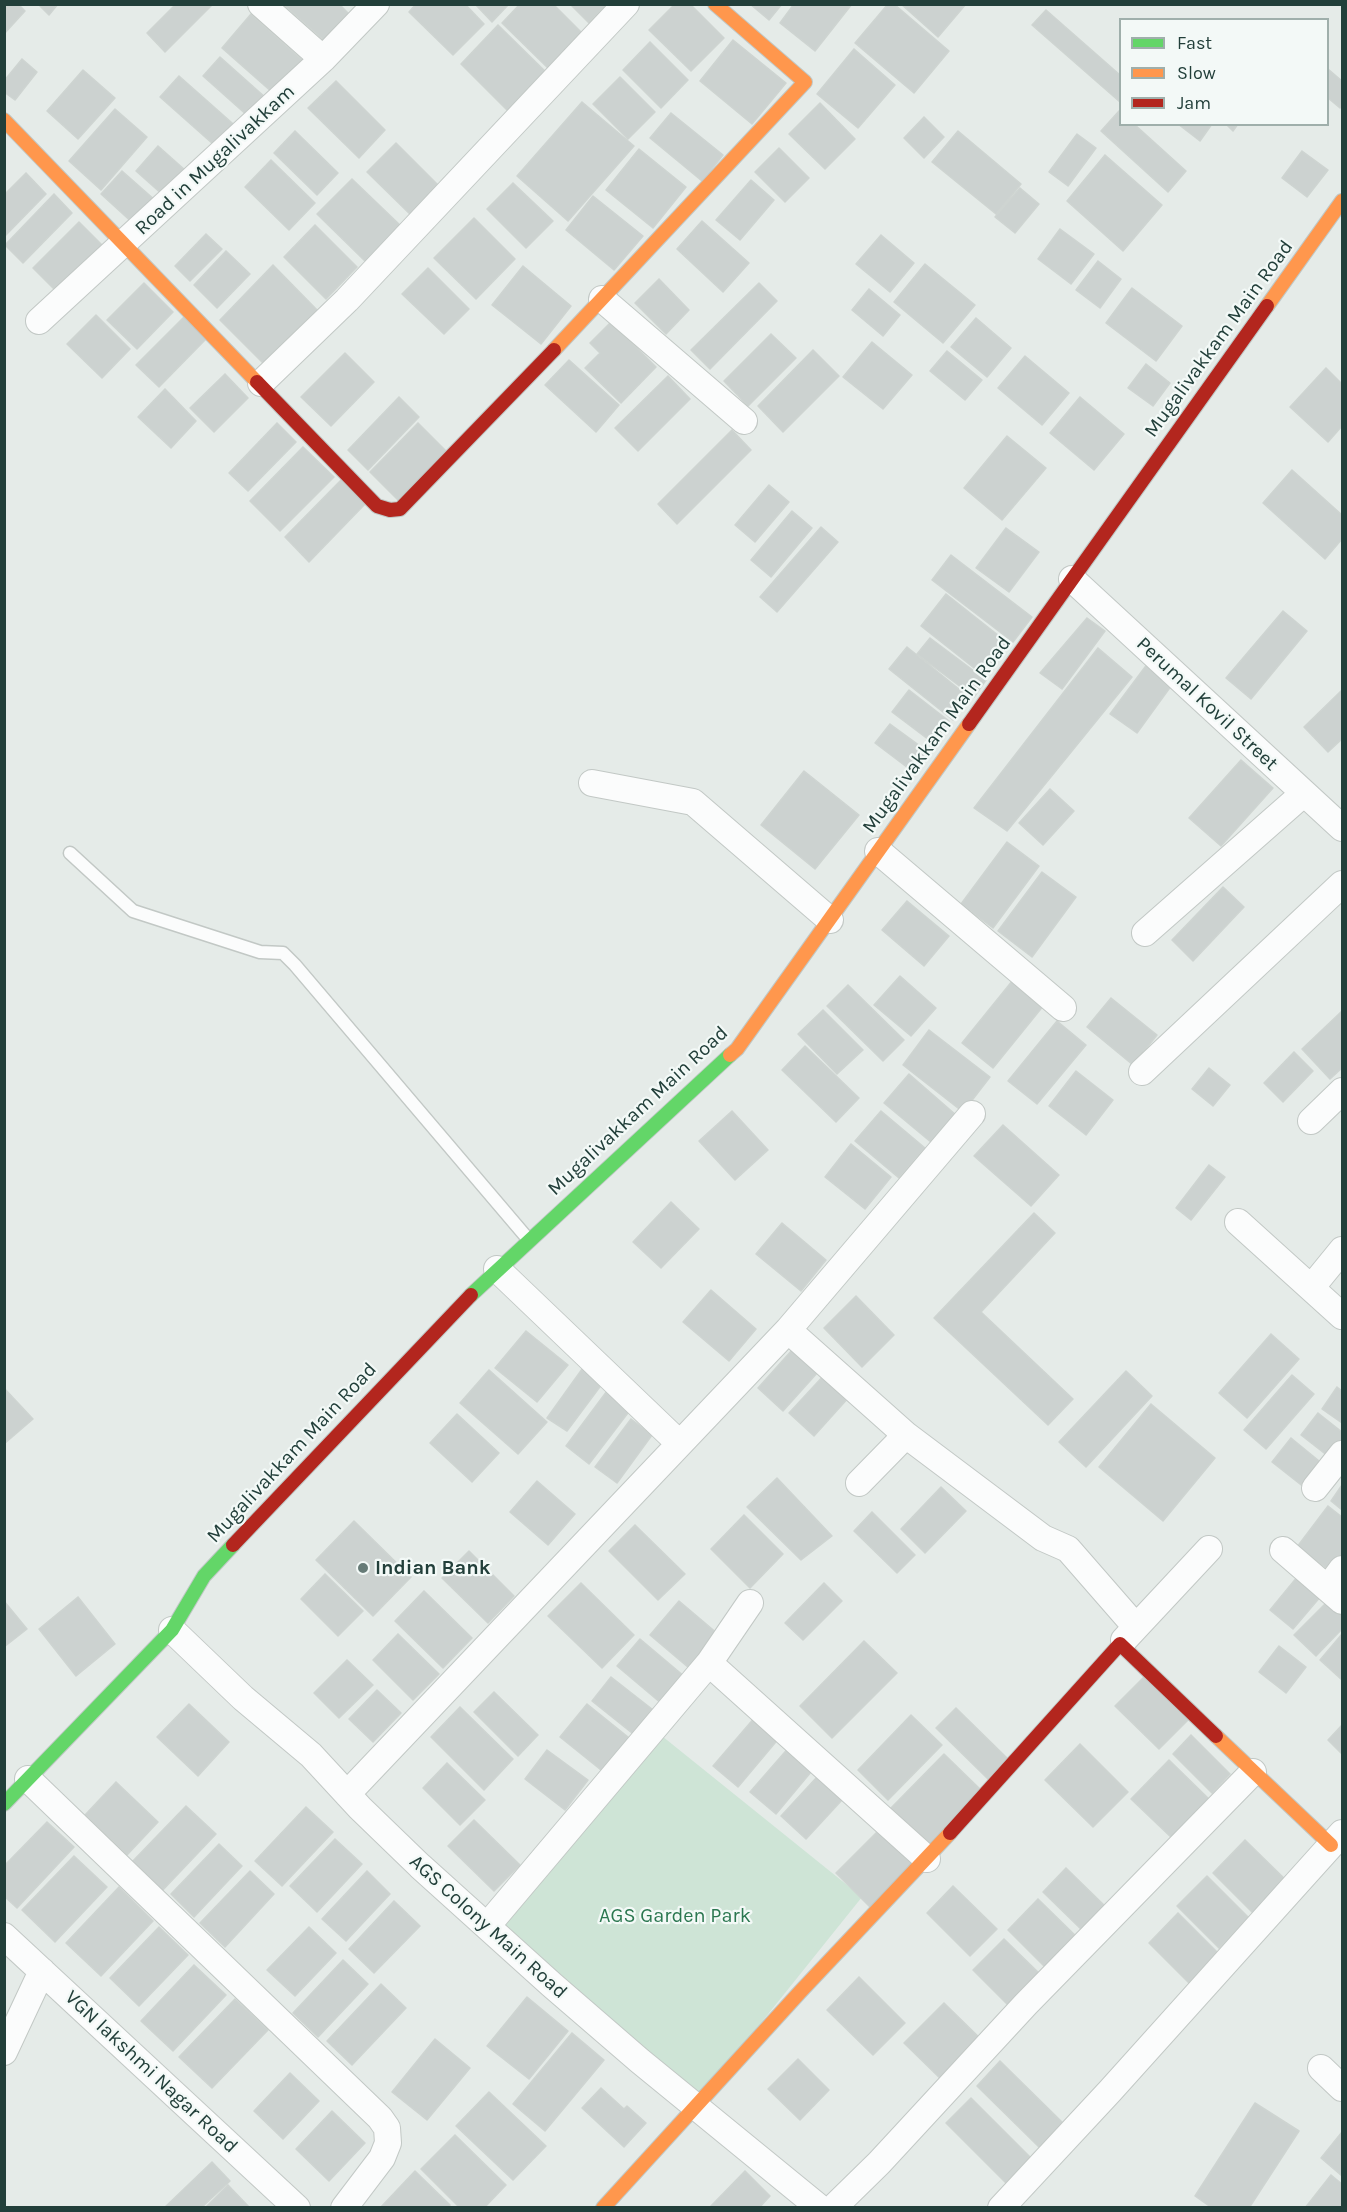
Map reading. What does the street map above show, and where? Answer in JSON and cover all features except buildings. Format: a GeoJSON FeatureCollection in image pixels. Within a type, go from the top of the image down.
{"type":"FeatureCollection","features":[{"type":"Feature","properties":{"kind":"street"},"geometry":{"type":"LineString","coordinates":[[261,4],[323,59]]}},
{"type":"Feature","properties":{"kind":"street","name":"Road in Mugalivakkam"},"geometry":{"type":"LineString","coordinates":[[4,120],[123,244],[323,59],[376,4]]}},
{"type":"Feature","properties":{"kind":"street"},"geometry":{"type":"LineString","coordinates":[[261,383],[355,291],[626,4]]}},
{"type":"Feature","properties":{"kind":"street"},"geometry":{"type":"LineString","coordinates":[[39,321],[123,244],[261,383],[377,506],[390,510],[399,509],[406,505],[602,299],[805,82],[716,4]]}},
{"type":"Feature","properties":{"kind":"street","name":"Mugalivakkam Main Road"},"geometry":{"type":"LineString","coordinates":[[4,1804],[172,1630],[204,1576],[443,1322],[497,1269],[737,1049],[1342,201]]}},
{"type":"Feature","properties":{"kind":"street"},"geometry":{"type":"LineString","coordinates":[[602,299],[744,421]]}},
{"type":"Feature","properties":{"kind":"street","name":"Perumal Kovil Street"},"geometry":{"type":"LineString","coordinates":[[1072,579],[1342,828]]}},
{"type":"Feature","properties":{"kind":"street"},"geometry":{"type":"LineString","coordinates":[[592,783],[693,801],[830,920]]}},
{"type":"Feature","properties":{"kind":"street"},"geometry":{"type":"LineString","coordinates":[[1144,933],[1303,794]]}},
{"type":"Feature","properties":{"kind":"street"},"geometry":{"type":"LineString","coordinates":[[878,851],[1063,1008]]}},
{"type":"Feature","properties":{"kind":"street"},"geometry":{"type":"LineString","coordinates":[[1142,1072],[1342,884]]}},
{"type":"Feature","properties":{"kind":"street"},"geometry":{"type":"LineString","coordinates":[[1311,1121],[1342,1091]]}},
{"type":"Feature","properties":{"kind":"street"},"geometry":{"type":"LineString","coordinates":[[347,1794],[788,1330],[972,1114]]}},
{"type":"Feature","properties":{"kind":"street"},"geometry":{"type":"LineString","coordinates":[[1238,1222],[1342,1316]]}},
{"type":"Feature","properties":{"kind":"street"},"geometry":{"type":"LineString","coordinates":[[1311,1288],[1342,1250]]}},
{"type":"Feature","properties":{"kind":"street"},"geometry":{"type":"LineString","coordinates":[[497,1269],[680,1443]]}},
{"type":"Feature","properties":{"kind":"street"},"geometry":{"type":"LineString","coordinates":[[788,1330],[906,1435],[1043,1538],[1068,1549],[1128,1636],[1253,1772],[1337,1839],[1001,2208]]}},
{"type":"Feature","properties":{"kind":"street"},"geometry":{"type":"LineString","coordinates":[[859,1483],[906,1435]]}},
{"type":"Feature","properties":{"kind":"street"},"geometry":{"type":"LineString","coordinates":[[1315,1488],[1342,1454]]}},
{"type":"Feature","properties":{"kind":"street"},"geometry":{"type":"LineString","coordinates":[[603,2208],[800,1992],[927,1859],[1209,1549]]}},
{"type":"Feature","properties":{"kind":"street"},"geometry":{"type":"LineString","coordinates":[[1282,1550],[1338,1586]]}},
{"type":"Feature","properties":{"kind":"street"},"geometry":{"type":"LineString","coordinates":[[487,1926],[709,1663],[750,1603]]}},
{"type":"Feature","properties":{"kind":"street","name":"AGS Colony Main Road"},"geometry":{"type":"LineString","coordinates":[[172,1630],[243,1698],[311,1755],[420,1866],[487,1926],[622,2046],[820,2208]]}},
{"type":"Feature","properties":{"kind":"street"},"geometry":{"type":"LineString","coordinates":[[709,1663],[927,1859]]}},
{"type":"Feature","properties":{"kind":"street"},"geometry":{"type":"LineString","coordinates":[[833,2208],[879,2163],[1026,2004],[1253,1772]]}},
{"type":"Feature","properties":{"kind":"street"},"geometry":{"type":"LineString","coordinates":[[28,1779],[380,2118],[387,2128],[388,2143],[382,2158],[344,2208]]}},
{"type":"Feature","properties":{"kind":"street","name":"VGN lakshmi Nagar Road"},"geometry":{"type":"LineString","coordinates":[[4,1936],[297,2208]]}},
{"type":"Feature","properties":{"kind":"street"},"geometry":{"type":"LineString","coordinates":[[4,2052],[42,1971]]}},
{"type":"Feature","properties":{"kind":"street"},"geometry":{"type":"LineString","coordinates":[[1321,2068],[1342,2088]]}},
{"type":"Feature","properties":{"kind":"lane"},"geometry":{"type":"LineString","coordinates":[[70,853],[132,912],[260,952],[283,953],[529,1240]]}},
{"type":"Feature","properties":{"kind":"green space","name":"AGS Garden Park"},"geometry":{"type":"Polygon","coordinates":[[[657,1732],[862,1897],[696,2104],[489,1927],[657,1732]]]}},
{"type":"Feature","properties":{"kind":"traffic: fast"},"geometry":{"type":"LineString","coordinates":[[471,1295],[730,1055]]}},
{"type":"Feature","properties":{"kind":"traffic: fast"},"geometry":{"type":"LineString","coordinates":[[4,1804],[172,1630],[204,1576],[233,1545]]}},
{"type":"Feature","properties":{"kind":"traffic: slow"},"geometry":{"type":"LineString","coordinates":[[554,350],[805,82],[715,4]]}},
{"type":"Feature","properties":{"kind":"traffic: slow"},"geometry":{"type":"LineString","coordinates":[[4,120],[257,382]]}},
{"type":"Feature","properties":{"kind":"traffic: slow"},"geometry":{"type":"LineString","coordinates":[[1267,306],[1342,201]]}},
{"type":"Feature","properties":{"kind":"traffic: slow"},"geometry":{"type":"LineString","coordinates":[[730,1055],[737,1049],[969,724]]}},
{"type":"Feature","properties":{"kind":"traffic: slow"},"geometry":{"type":"LineString","coordinates":[[1216,1736],[1331,1845]]}},
{"type":"Feature","properties":{"kind":"traffic: slow"},"geometry":{"type":"LineString","coordinates":[[603,2208],[800,1992],[950,1833]]}},
{"type":"Feature","properties":{"kind":"traffic: jam"},"geometry":{"type":"LineString","coordinates":[[969,724],[1267,306]]}},
{"type":"Feature","properties":{"kind":"traffic: jam"},"geometry":{"type":"LineString","coordinates":[[257,382],[377,506],[390,510],[400,509],[554,350]]}},
{"type":"Feature","properties":{"kind":"traffic: jam"},"geometry":{"type":"LineString","coordinates":[[233,1545],[471,1295]]}},
{"type":"Feature","properties":{"kind":"traffic: jam"},"geometry":{"type":"LineString","coordinates":[[950,1833],[1120,1644],[1216,1736]]}},
{"type":"Feature","properties":{"kind":"place","name":"Indian Bank"},"geometry":{"type":"Point","coordinates":[363,1568]}}]}
